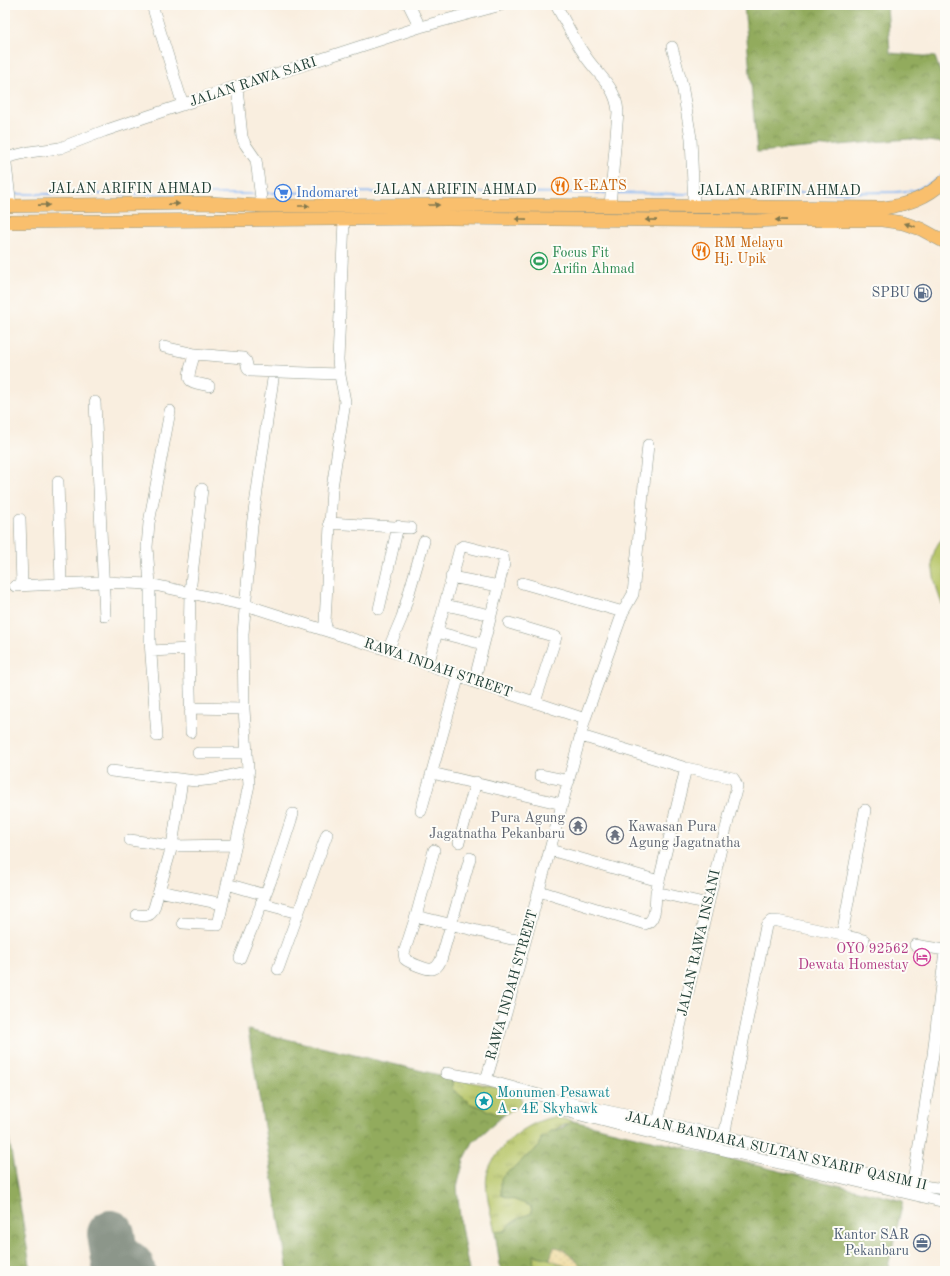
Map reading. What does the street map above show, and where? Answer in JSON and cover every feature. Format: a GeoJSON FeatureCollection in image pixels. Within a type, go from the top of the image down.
{"type":"FeatureCollection","features":[{"type":"Feature","properties":{"kind":"main road","name":"JALAN ARIFIN AHMAD"},"geometry":{"type":"LineString","coordinates":[[8,206],[209,203],[262,206],[499,205],[884,208],[906,204],[918,199],[932,192],[945,181]]}},
{"type":"Feature","properties":{"kind":"main road"},"geometry":{"type":"LineString","coordinates":[[499,205],[499,219]]}},
{"type":"Feature","properties":{"kind":"main road","name":"JALAN ARIFIN AHMAD"},"geometry":{"type":"LineString","coordinates":[[5,222],[344,223],[499,219],[750,221],[882,220],[912,225],[945,242]]}},
{"type":"Feature","properties":{"kind":"street"},"geometry":{"type":"LineString","coordinates":[[152,5],[183,104]]}},
{"type":"Feature","properties":{"kind":"street"},"geometry":{"type":"LineString","coordinates":[[409,5],[420,27]]}},
{"type":"Feature","properties":{"kind":"street","name":"JALAN RAWA SARI"},"geometry":{"type":"LineString","coordinates":[[5,157],[60,148],[183,104],[420,27],[501,5]]}},
{"type":"Feature","properties":{"kind":"street"},"geometry":{"type":"LineString","coordinates":[[556,5],[584,54],[596,71],[606,80],[616,100],[618,112],[610,206]]}},
{"type":"Feature","properties":{"kind":"street"},"geometry":{"type":"LineString","coordinates":[[672,47],[682,85],[691,138],[694,207]]}},
{"type":"Feature","properties":{"kind":"street"},"geometry":{"type":"LineString","coordinates":[[237,87],[242,136],[245,144],[256,160],[262,206]]}},
{"type":"Feature","properties":{"kind":"street"},"geometry":{"type":"LineString","coordinates":[[5,157],[8,206]]}},
{"type":"Feature","properties":{"kind":"street"},"geometry":{"type":"LineString","coordinates":[[327,631],[325,622],[329,523],[334,471],[338,454],[345,402],[339,374],[338,360],[344,223]]}},
{"type":"Feature","properties":{"kind":"street"},"geometry":{"type":"LineString","coordinates":[[164,347],[195,354],[243,358],[246,361],[249,370],[339,374]]}},
{"type":"Feature","properties":{"kind":"street"},"geometry":{"type":"LineString","coordinates":[[195,354],[189,376],[190,379],[192,382],[209,386]]}},
{"type":"Feature","properties":{"kind":"street"},"geometry":{"type":"LineString","coordinates":[[183,923],[218,925],[249,785],[244,709],[243,634],[252,526],[274,372]]}},
{"type":"Feature","properties":{"kind":"street"},"geometry":{"type":"LineString","coordinates":[[95,402],[105,616]]}},
{"type":"Feature","properties":{"kind":"street"},"geometry":{"type":"LineString","coordinates":[[157,736],[151,652],[150,584],[146,547],[170,411]]}},
{"type":"Feature","properties":{"kind":"street"},"geometry":{"type":"LineString","coordinates":[[585,719],[623,612],[633,594],[648,444]]}},
{"type":"Feature","properties":{"kind":"street"},"geometry":{"type":"LineString","coordinates":[[58,482],[61,583]]}},
{"type":"Feature","properties":{"kind":"street"},"geometry":{"type":"LineString","coordinates":[[191,732],[189,649],[190,592],[202,489]]}},
{"type":"Feature","properties":{"kind":"street","name":"RAWA INDAH STREET"},"geometry":{"type":"LineString","coordinates":[[20,519],[19,585],[103,582],[150,584],[246,605],[388,650],[459,675],[474,682],[585,719],[526,940],[486,1080]]}},
{"type":"Feature","properties":{"kind":"street"},"geometry":{"type":"LineString","coordinates":[[329,523],[398,526],[411,528]]}},
{"type":"Feature","properties":{"kind":"street"},"geometry":{"type":"LineString","coordinates":[[379,609],[398,526]]}},
{"type":"Feature","properties":{"kind":"street"},"geometry":{"type":"LineString","coordinates":[[388,650],[402,617],[424,541]]}},
{"type":"Feature","properties":{"kind":"street"},"geometry":{"type":"LineString","coordinates":[[428,665],[459,550],[463,546],[503,556],[504,564],[499,586],[490,615],[474,682]]}},
{"type":"Feature","properties":{"kind":"street"},"geometry":{"type":"LineString","coordinates":[[451,577],[499,586]]}},
{"type":"Feature","properties":{"kind":"street"},"geometry":{"type":"LineString","coordinates":[[522,583],[623,612]]}},
{"type":"Feature","properties":{"kind":"street"},"geometry":{"type":"LineString","coordinates":[[445,605],[490,615]]}},
{"type":"Feature","properties":{"kind":"street"},"geometry":{"type":"LineString","coordinates":[[509,623],[556,637],[535,702]]}},
{"type":"Feature","properties":{"kind":"street"},"geometry":{"type":"LineString","coordinates":[[437,632],[483,644]]}},
{"type":"Feature","properties":{"kind":"street"},"geometry":{"type":"LineString","coordinates":[[151,652],[189,649]]}},
{"type":"Feature","properties":{"kind":"street"},"geometry":{"type":"LineString","coordinates":[[421,811],[459,675]]}},
{"type":"Feature","properties":{"kind":"street"},"geometry":{"type":"LineString","coordinates":[[190,708],[244,709]]}},
{"type":"Feature","properties":{"kind":"street","name":"JALAN RAWA INSANI"},"geometry":{"type":"LineString","coordinates":[[581,736],[686,768],[733,778],[737,783],[658,1123]]}},
{"type":"Feature","properties":{"kind":"street"},"geometry":{"type":"LineString","coordinates":[[198,753],[247,753]]}},
{"type":"Feature","properties":{"kind":"street"},"geometry":{"type":"LineString","coordinates":[[539,891],[645,924],[649,923],[653,918],[658,886],[686,768]]}},
{"type":"Feature","properties":{"kind":"street"},"geometry":{"type":"LineString","coordinates":[[111,771],[182,780],[205,780],[249,771]]}},
{"type":"Feature","properties":{"kind":"street"},"geometry":{"type":"LineString","coordinates":[[432,773],[476,782],[562,804]]}},
{"type":"Feature","properties":{"kind":"street"},"geometry":{"type":"LineString","coordinates":[[540,775],[569,781]]}},
{"type":"Feature","properties":{"kind":"street"},"geometry":{"type":"LineString","coordinates":[[137,915],[146,916],[152,914],[172,846],[182,780]]}},
{"type":"Feature","properties":{"kind":"street"},"geometry":{"type":"LineString","coordinates":[[459,842],[476,782]]}},
{"type":"Feature","properties":{"kind":"street"},"geometry":{"type":"LineString","coordinates":[[842,935],[865,810]]}},
{"type":"Feature","properties":{"kind":"street"},"geometry":{"type":"LineString","coordinates":[[240,958],[275,870],[293,814]]}},
{"type":"Feature","properties":{"kind":"street"},"geometry":{"type":"LineString","coordinates":[[278,969],[327,834]]}},
{"type":"Feature","properties":{"kind":"street"},"geometry":{"type":"LineString","coordinates":[[130,840],[172,846],[236,845]]}},
{"type":"Feature","properties":{"kind":"street"},"geometry":{"type":"LineString","coordinates":[[434,850],[404,956],[410,963],[430,969],[436,967],[441,960],[470,858]]}},
{"type":"Feature","properties":{"kind":"street"},"geometry":{"type":"LineString","coordinates":[[550,850],[708,904]]}},
{"type":"Feature","properties":{"kind":"street"},"geometry":{"type":"LineString","coordinates":[[227,884],[298,913]]}},
{"type":"Feature","properties":{"kind":"street"},"geometry":{"type":"LineString","coordinates":[[159,891],[223,904]]}},
{"type":"Feature","properties":{"kind":"street"},"geometry":{"type":"LineString","coordinates":[[416,916],[511,938],[526,940]]}},
{"type":"Feature","properties":{"kind":"street"},"geometry":{"type":"LineString","coordinates":[[724,1136],[766,926],[771,921],[777,920],[864,940]]}},
{"type":"Feature","properties":{"kind":"street"},"geometry":{"type":"LineString","coordinates":[[913,1183],[932,1055],[945,950],[915,945]]}},
{"type":"Feature","properties":{"kind":"street"},"geometry":{"type":"LineString","coordinates":[[446,1073],[486,1080],[531,1092]]}},
{"type":"Feature","properties":{"kind":"street","name":"JALAN BANDARA SULTAN SYARIF QASIM II"},"geometry":{"type":"LineString","coordinates":[[531,1092],[560,1101],[724,1136],[945,1202]]}},
{"type":"Feature","properties":{"kind":"street","name":"JALAN BANDARA SULTAN SYARIF QASIM II"},"geometry":{"type":"LineString","coordinates":[[531,1092],[554,1106],[569,1112],[643,1132],[849,1174],[945,1189]]}},
{"type":"Feature","properties":{"kind":"green space"},"geometry":{"type":"Polygon","coordinates":[[[744,5],[887,5],[890,53],[935,57],[945,85],[945,143],[909,139],[757,152],[744,5]]]}},
{"type":"Feature","properties":{"kind":"green space"},"geometry":{"type":"Polygon","coordinates":[[[945,536],[945,609],[940,599],[932,562],[936,548],[945,536]]]}},
{"type":"Feature","properties":{"kind":"green space"},"geometry":{"type":"Polygon","coordinates":[[[248,1030],[452,1078],[452,1089],[471,1104],[496,1114],[504,1115],[473,1142],[464,1160],[457,1187],[461,1227],[469,1271],[288,1271],[248,1030]]]}},
{"type":"Feature","properties":{"kind":"green space"},"geometry":{"type":"Polygon","coordinates":[[[452,1078],[519,1092],[522,1102],[520,1105],[504,1115],[496,1114],[471,1104],[452,1089],[452,1078]]]}},
{"type":"Feature","properties":{"kind":"green space"},"geometry":{"type":"Polygon","coordinates":[[[5,1115],[31,1271],[5,1271],[5,1115]]]}},
{"type":"Feature","properties":{"kind":"green space"},"geometry":{"type":"Polygon","coordinates":[[[554,1117],[573,1121],[549,1132],[540,1147],[507,1172],[501,1195],[531,1206],[532,1214],[517,1220],[505,1231],[495,1232],[486,1181],[487,1175],[496,1155],[513,1137],[523,1130],[533,1124],[554,1117]]]}},
{"type":"Feature","properties":{"kind":"green space"},"geometry":{"type":"Polygon","coordinates":[[[573,1121],[903,1201],[887,1271],[580,1271],[580,1265],[572,1256],[558,1247],[554,1247],[550,1259],[534,1255],[532,1271],[501,1271],[495,1232],[505,1231],[513,1222],[532,1213],[531,1206],[501,1195],[501,1178],[539,1147],[541,1138],[546,1137],[549,1132],[562,1128],[573,1121]]]}},
{"type":"Feature","properties":{"kind":"green space"},"geometry":{"type":"Polygon","coordinates":[[[534,1255],[550,1259],[576,1271],[532,1271],[534,1255]]]}},
{"type":"Feature","properties":{"kind":"sand"},"geometry":{"type":"Polygon","coordinates":[[[554,1247],[562,1249],[572,1256],[580,1265],[580,1271],[576,1271],[550,1259],[554,1247]]]}},
{"type":"Feature","properties":{"kind":"waterway"},"geometry":{"type":"LineString","coordinates":[[939,177],[945,171]]}},
{"type":"Feature","properties":{"kind":"waterway"},"geometry":{"type":"LineString","coordinates":[[700,194],[896,192],[916,190],[936,180]]}},
{"type":"Feature","properties":{"kind":"waterway"},"geometry":{"type":"LineString","coordinates":[[267,193],[606,193]]}},
{"type":"Feature","properties":{"kind":"waterway"},"geometry":{"type":"LineString","coordinates":[[617,193],[688,194]]}},
{"type":"Feature","properties":{"kind":"waterway"},"geometry":{"type":"LineString","coordinates":[[15,194],[255,194]]}},
{"type":"Feature","properties":{"kind":"taxiway"},"geometry":{"type":"LineString","coordinates":[[104,1271],[105,1262],[109,1256],[115,1251],[123,1249],[131,1250],[138,1254],[143,1261],[146,1271]]}},
{"type":"Feature","properties":{"kind":"runway"},"geometry":{"type":"LineString","coordinates":[[111,1234],[117,1271]]}},
{"type":"Feature","properties":{"kind":"place","name":"K-EATS"},"geometry":{"type":"Point","coordinates":[560,186]}},
{"type":"Feature","properties":{"kind":"place","name":"Indomaret"},"geometry":{"type":"Point","coordinates":[283,193]}},
{"type":"Feature","properties":{"kind":"place","name":"RM Melayu Hj. Upik"},"geometry":{"type":"Point","coordinates":[701,251]}},
{"type":"Feature","properties":{"kind":"place","name":"Focus Fit Arifin Ahmad"},"geometry":{"type":"Point","coordinates":[539,261]}},
{"type":"Feature","properties":{"kind":"place","name":"SPBU"},"geometry":{"type":"Point","coordinates":[923,293]}},
{"type":"Feature","properties":{"kind":"place","name":"Pura Agung Jagatnatha Pekanbaru"},"geometry":{"type":"Point","coordinates":[578,826]}},
{"type":"Feature","properties":{"kind":"place","name":"Kawasan Pura Agung Jagatnatha"},"geometry":{"type":"Point","coordinates":[615,835]}},
{"type":"Feature","properties":{"kind":"place","name":"OYO 92562 Dewata Homestay"},"geometry":{"type":"Point","coordinates":[922,957]}},
{"type":"Feature","properties":{"kind":"place","name":"Monumen Pesawat A - 4E Skyhawk"},"geometry":{"type":"Point","coordinates":[484,1101]}},
{"type":"Feature","properties":{"kind":"place","name":"Kantor SAR Pekanbaru"},"geometry":{"type":"Point","coordinates":[922,1243]}}]}
